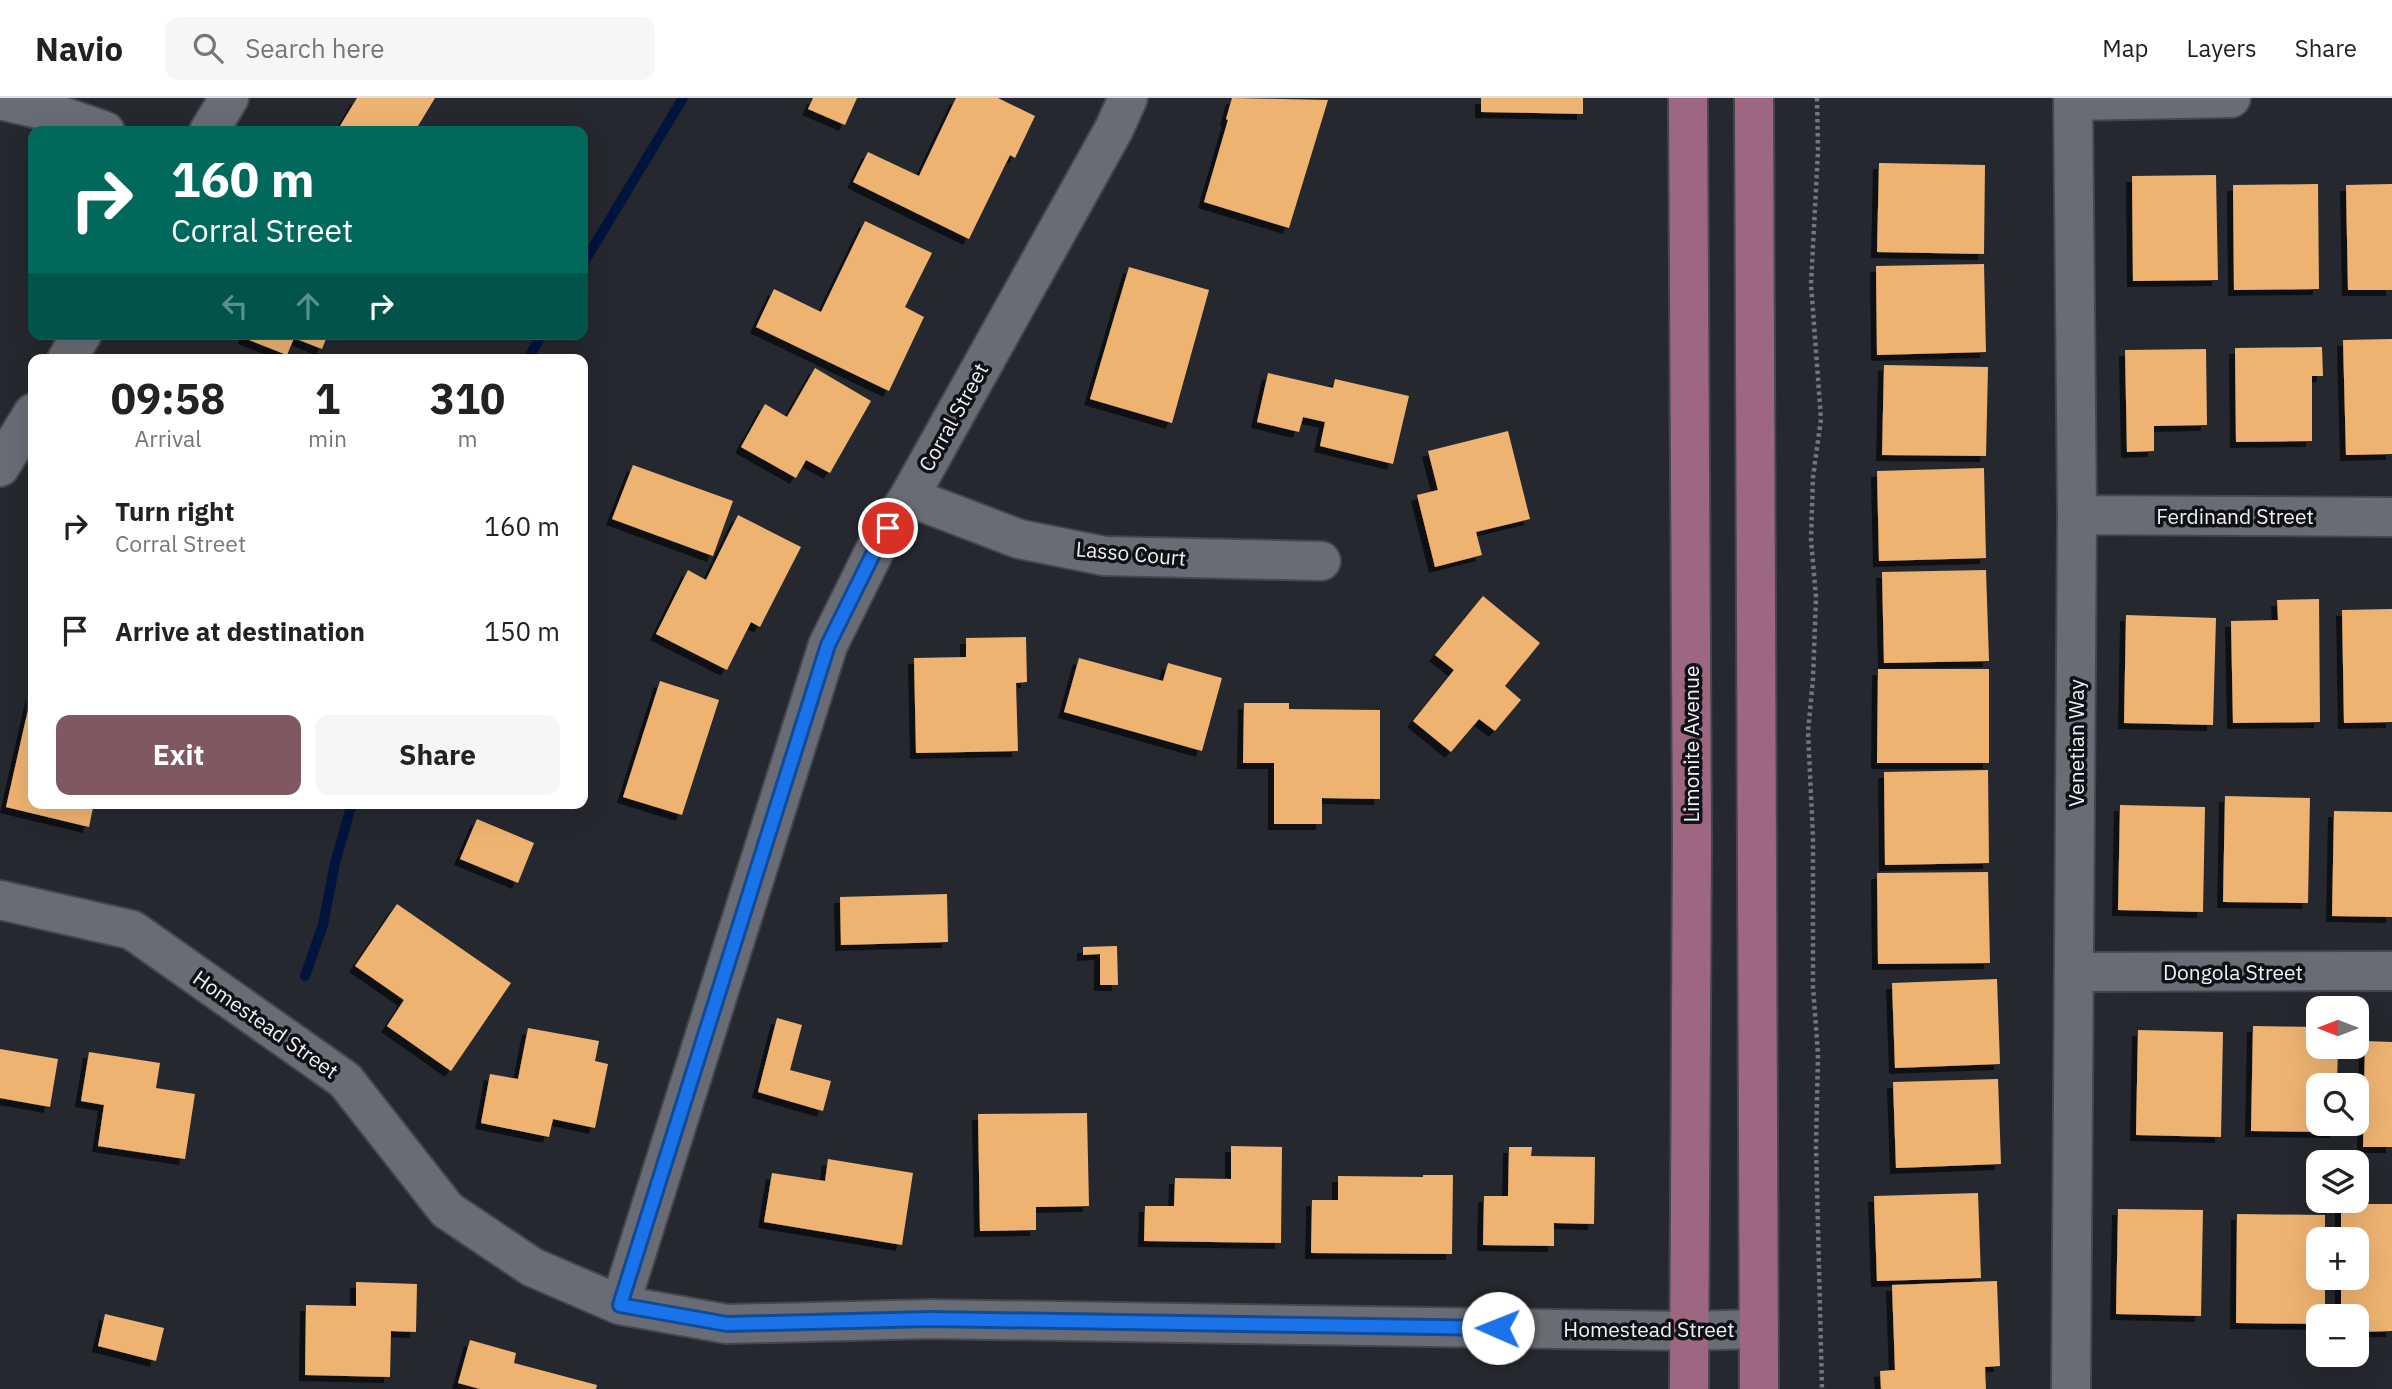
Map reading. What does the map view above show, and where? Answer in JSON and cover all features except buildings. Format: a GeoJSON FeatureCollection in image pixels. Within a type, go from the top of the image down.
{"type":"FeatureCollection","features":[{"type":"Feature","properties":{"kind":"main road","name":"Limonite Avenue"},"geometry":{"type":"LineString","coordinates":[[1688,98],[1692,840],[1687,1331],[1689,1389]]}},
{"type":"Feature","properties":{"kind":"main road"},"geometry":{"type":"LineString","coordinates":[[1754,98],[1759,1389]]}},
{"type":"Feature","properties":{"kind":"street"},"geometry":{"type":"LineString","coordinates":[[212,126],[229,98]]}},
{"type":"Feature","properties":{"kind":"street","name":"Corral Street"},"geometry":{"type":"LineString","coordinates":[[620,1305],[828,645],[878,544],[909,497],[1114,129],[1128,98]]}},
{"type":"Feature","properties":{"kind":"street"},"geometry":{"type":"LineString","coordinates":[[2073,99],[2231,98]]}},
{"type":"Feature","properties":{"kind":"street","name":"Venetian Way"},"geometry":{"type":"LineString","coordinates":[[2071,1389],[2077,514],[2073,99]]}},
{"type":"Feature","properties":{"kind":"street"},"geometry":{"type":"LineString","coordinates":[[0,100],[47,111],[90,126]]}},
{"type":"Feature","properties":{"kind":"street"},"geometry":{"type":"LineString","coordinates":[[0,467],[28,421]]}},
{"type":"Feature","properties":{"kind":"street","name":"Lasso Court"},"geometry":{"type":"LineString","coordinates":[[909,497],[1019,539],[1104,555],[1321,561]]}},
{"type":"Feature","properties":{"kind":"street","name":"Ferdinand Street"},"geometry":{"type":"LineString","coordinates":[[2077,514],[2392,517]]}},
{"type":"Feature","properties":{"kind":"street","name":"Homestead Street"},"geometry":{"type":"LineString","coordinates":[[0,900],[132,930],[345,1080],[447,1210],[532,1266],[620,1305],[727,1324],[930,1319],[1687,1331],[1759,1329]]}},
{"type":"Feature","properties":{"kind":"street","name":"Dongola Street"},"geometry":{"type":"LineString","coordinates":[[2074,972],[2392,971]]}},
{"type":"Feature","properties":{"kind":"path"},"geometry":{"type":"LineString","coordinates":[[1817,98],[1818,151],[1811,284],[1821,419],[1813,477],[1811,539],[1816,597],[1808,732],[1813,837],[1813,987],[1818,1054],[1816,1147],[1822,1389]]}},
{"type":"Feature","properties":{"kind":"waterway"},"geometry":{"type":"LineString","coordinates":[[588,256],[683,98]]}},
{"type":"Feature","properties":{"kind":"waterway"},"geometry":{"type":"LineString","coordinates":[[531,354],[539,340]]}},
{"type":"Feature","properties":{"kind":"waterway"},"geometry":{"type":"LineString","coordinates":[[305,976],[323,925],[335,863],[350,809]]}},
{"type":"Feature","properties":{"kind":"route"},"geometry":{"type":"LineString","coordinates":[[888,528],[828,645],[620,1305],[727,1324],[930,1319],[1498,1328]]}}]}
